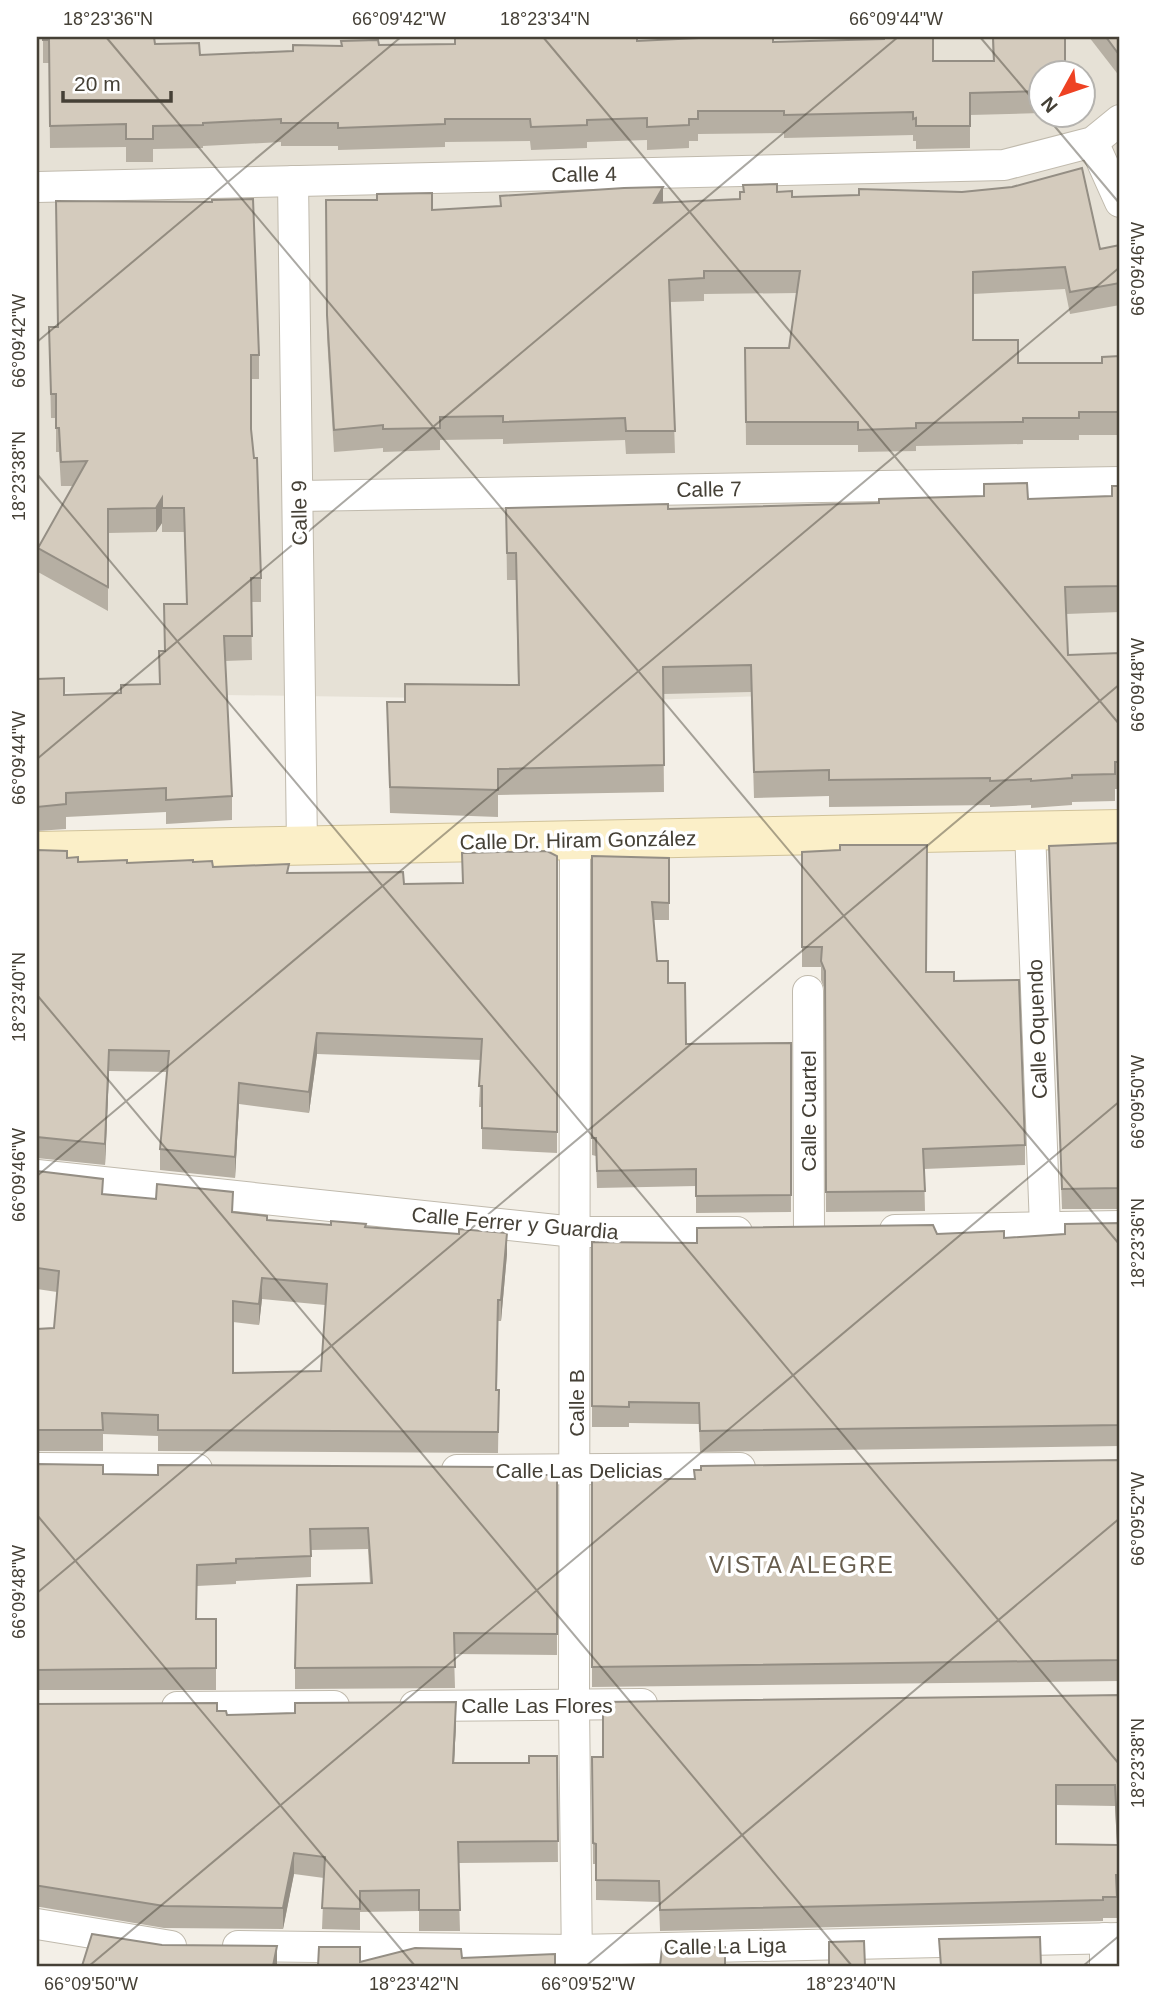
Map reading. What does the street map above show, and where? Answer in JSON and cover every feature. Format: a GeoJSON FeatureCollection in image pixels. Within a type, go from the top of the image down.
{"type":"FeatureCollection","features":[{"type":"Feature","properties":{"kind":"street","name":"Calle 4"},"geometry":{"type":"LineString","coordinates":[[37,187],[1004,165],[1093,142],[1120,120]]}},
{"type":"Feature","properties":{"kind":"street"},"geometry":{"type":"LineString","coordinates":[[1093,142],[1120,202]]}},
{"type":"Feature","properties":{"kind":"street","name":"Calle 9"},"geometry":{"type":"LineString","coordinates":[[293,181],[302,846]]}},
{"type":"Feature","properties":{"kind":"street","name":"Calle 7"},"geometry":{"type":"LineString","coordinates":[[299,496],[1120,481]]}},
{"type":"Feature","properties":{"kind":"street","name":"Calle Dr. Hiram González"},"geometry":{"type":"LineString","coordinates":[[37,851],[1120,829]]}},
{"type":"Feature","properties":{"kind":"street","name":"Calle Oquendo"},"geometry":{"type":"LineString","coordinates":[[1030,830],[1045,1227]]}},
{"type":"Feature","properties":{"kind":"street","name":"Calle B"},"geometry":{"type":"LineString","coordinates":[[575,839],[574,1705],[577,1958]]}},
{"type":"Feature","properties":{"kind":"street","name":"Calle Cuartel"},"geometry":{"type":"LineString","coordinates":[[808,991],[812,1231]]}},
{"type":"Feature","properties":{"kind":"street","name":"Calle Ferrer y Guardia"},"geometry":{"type":"LineString","coordinates":[[37,1175],[575,1232],[1120,1226]]}},
{"type":"Feature","properties":{"kind":"street"},"geometry":{"type":"LineString","coordinates":[[37,1468],[230,1469]]}},
{"type":"Feature","properties":{"kind":"street","name":"Calle Las Delicias"},"geometry":{"type":"LineString","coordinates":[[424,1470],[771,1468]]}},
{"type":"Feature","properties":{"kind":"street","name":"Calle Las Flores"},"geometry":{"type":"LineString","coordinates":[[147,1707],[672,1704]]}},
{"type":"Feature","properties":{"kind":"street","name":"Calle La Liga"},"geometry":{"type":"LineString","coordinates":[[37,1924],[162,1945],[577,1958],[1110,1947]]}},
{"type":"Feature","properties":{"kind":"shaded area"},"geometry":{"type":"Polygon","coordinates":[[[37,37],[1120,37],[1120,684],[619,701],[37,692],[37,37]]]}},
{"type":"Feature","properties":{"kind":"building"},"geometry":{"type":"Polygon","coordinates":[[[43,37],[154,37],[155,44],[199,43],[200,55],[293,51],[293,45],[342,46],[341,41],[378,40],[379,45],[455,44],[455,37],[637,37],[637,41],[773,37],[773,42],[933,37],[933,61],[994,61],[993,37],[1065,37],[1065,60],[1028,60],[1028,91],[970,93],[970,126],[916,126],[913,112],[784,115],[784,111],[698,111],[698,119],[689,119],[689,125],[647,127],[647,118],[587,120],[587,125],[531,127],[530,119],[445,119],[445,124],[338,128],[338,123],[281,123],[281,119],[153,126],[153,139],[126,139],[126,124],[50,126],[49,40],[43,40],[43,37]]]}},
{"type":"Feature","properties":{"kind":"building"},"geometry":{"type":"Polygon","coordinates":[[[1106,37],[1120,37],[1120,56],[1106,37]]]}},
{"type":"Feature","properties":{"kind":"building"},"geometry":{"type":"Polygon","coordinates":[[[1082,168],[1100,249],[1120,245],[1120,283],[1070,292],[1065,267],[973,272],[973,340],[1018,340],[1018,363],[1102,363],[1102,357],[1120,356],[1120,412],[1079,412],[1079,418],[1023,418],[1023,422],[916,423],[916,428],[858,430],[858,422],[746,422],[745,348],[789,348],[800,271],[704,271],[704,278],[669,280],[675,431],[626,431],[625,418],[503,422],[503,416],[440,417],[440,428],[383,429],[383,425],[334,430],[327,315],[326,200],[377,200],[377,194],[432,193],[432,210],[501,206],[500,196],[624,188],[663,187],[654,203],[740,199],[740,192],[744,192],[743,185],[777,184],[777,192],[792,191],[792,197],[859,195],[859,189],[962,192],[1012,187],[1082,168]]]}},
{"type":"Feature","properties":{"kind":"building"},"geometry":{"type":"Polygon","coordinates":[[[253,199],[259,355],[251,355],[251,429],[254,458],[257,458],[261,578],[251,578],[252,636],[224,636],[232,796],[166,800],[166,788],[66,793],[66,804],[37,807],[37,679],[64,678],[64,695],[121,693],[121,685],[160,684],[159,651],[165,651],[164,604],[187,604],[184,508],[162,508],[162,498],[156,508],[108,509],[108,587],[38,548],[87,461],[61,462],[59,428],[56,428],[56,394],[51,394],[49,327],[58,327],[56,201],[212,202],[253,199]]]}},
{"type":"Feature","properties":{"kind":"building"},"geometry":{"type":"Polygon","coordinates":[[[1027,483],[1028,499],[1112,496],[1112,486],[1120,486],[1120,586],[1065,587],[1068,655],[1120,653],[1120,762],[1115,762],[1115,774],[1072,775],[1072,778],[1031,781],[990,781],[990,778],[829,780],[829,770],[754,772],[751,665],[663,667],[664,765],[498,769],[498,790],[390,787],[387,702],[405,702],[405,684],[519,685],[516,553],[507,553],[506,508],[668,504],[668,509],[879,503],[879,499],[984,496],[984,484],[1027,483]]]}},
{"type":"Feature","properties":{"kind":"building"},"geometry":{"type":"Polygon","coordinates":[[[1120,843],[1120,1188],[1062,1189],[1049,846],[1120,843]]]}},
{"type":"Feature","properties":{"kind":"building"},"geometry":{"type":"Polygon","coordinates":[[[840,845],[927,845],[926,972],[954,972],[954,981],[1019,980],[1025,1145],[923,1149],[925,1191],[826,1192],[825,971],[821,961],[822,947],[802,947],[802,852],[840,850],[840,845]]]}},
{"type":"Feature","properties":{"kind":"building"},"geometry":{"type":"Polygon","coordinates":[[[37,850],[67,851],[67,858],[78,857],[78,862],[193,860],[212,861],[213,867],[289,864],[287,873],[403,872],[404,884],[463,883],[462,853],[547,851],[557,856],[557,1132],[482,1128],[482,1086],[479,1086],[482,1039],[317,1033],[309,1092],[239,1083],[235,1157],[160,1149],[169,1051],[109,1050],[105,1144],[37,1137],[37,850]]]}},
{"type":"Feature","properties":{"kind":"building"},"geometry":{"type":"Polygon","coordinates":[[[592,856],[669,858],[669,903],[652,902],[657,961],[668,961],[668,983],[685,983],[686,1044],[791,1043],[791,1195],[696,1196],[696,1169],[597,1171],[596,1138],[592,1138],[592,856]]]}},
{"type":"Feature","properties":{"kind":"building"},"geometry":{"type":"Polygon","coordinates":[[[37,1171],[103,1179],[102,1194],[156,1199],[157,1184],[233,1192],[232,1212],[267,1216],[267,1220],[331,1225],[331,1221],[366,1224],[365,1227],[459,1234],[459,1229],[507,1233],[501,1300],[498,1300],[498,1432],[158,1430],[158,1415],[102,1413],[103,1430],[37,1430],[37,1329],[54,1328],[59,1271],[37,1268],[37,1171]],[[262,1278],[259,1304],[233,1301],[233,1373],[321,1371],[327,1284],[262,1278]]]}},
{"type":"Feature","properties":{"kind":"building"},"geometry":{"type":"Polygon","coordinates":[[[1120,1223],[1120,1425],[700,1431],[699,1403],[629,1402],[629,1407],[592,1406],[592,1242],[697,1243],[697,1228],[933,1225],[937,1234],[1004,1231],[1004,1238],[1065,1234],[1065,1224],[1120,1223]]]}},
{"type":"Feature","properties":{"kind":"building"},"geometry":{"type":"Polygon","coordinates":[[[1120,1460],[1120,1660],[592,1667],[592,1479],[695,1479],[694,1470],[701,1470],[701,1466],[1120,1460]]]}},
{"type":"Feature","properties":{"kind":"building"},"geometry":{"type":"Polygon","coordinates":[[[37,1464],[103,1465],[103,1474],[158,1475],[158,1465],[498,1467],[498,1475],[552,1475],[552,1479],[557,1479],[557,1634],[454,1633],[455,1667],[295,1668],[297,1585],[372,1583],[368,1528],[310,1529],[311,1556],[236,1559],[236,1563],[197,1565],[196,1619],[216,1619],[216,1668],[37,1670],[37,1464]]]}},
{"type":"Feature","properties":{"kind":"building"},"geometry":{"type":"Polygon","coordinates":[[[1120,1695],[1120,1875],[1116,1875],[1117,1897],[1103,1897],[1103,1900],[660,1910],[659,1881],[596,1880],[592,1757],[603,1757],[603,1702],[1120,1695]],[[1056,1785],[1056,1844],[1118,1845],[1115,1785],[1056,1785]]]}},
{"type":"Feature","properties":{"kind":"building"},"geometry":{"type":"Polygon","coordinates":[[[456,1702],[453,1763],[529,1763],[529,1756],[557,1756],[558,1841],[458,1842],[460,1910],[419,1910],[419,1890],[360,1891],[360,1909],[322,1908],[325,1857],[294,1853],[283,1908],[164,1906],[37,1886],[37,1704],[217,1703],[217,1711],[226,1711],[227,1715],[295,1713],[295,1703],[456,1702]]]}},
{"type":"Feature","properties":{"kind":"building"},"geometry":{"type":"Polygon","coordinates":[[[92,1934],[162,1945],[277,1946],[273,1966],[82,1966],[92,1934]]]}},
{"type":"Feature","properties":{"kind":"building"},"geometry":{"type":"Polygon","coordinates":[[[1040,1937],[1041,1966],[941,1966],[939,1939],[1040,1937]]]}},
{"type":"Feature","properties":{"kind":"building"},"geometry":{"type":"Polygon","coordinates":[[[864,1941],[865,1966],[829,1966],[829,1942],[864,1941]]]}},
{"type":"Feature","properties":{"kind":"building"},"geometry":{"type":"Polygon","coordinates":[[[319,1947],[360,1947],[360,1962],[415,1948],[461,1949],[462,1958],[555,1954],[555,1966],[318,1966],[319,1947]]]}},
{"type":"Feature","properties":{"kind":"building"},"geometry":{"type":"Polygon","coordinates":[[[725,1947],[725,1966],[660,1966],[662,1948],[725,1947]]]}},
{"type":"Feature","properties":{"kind":"district","name":"VISTA ALEGRE"},"geometry":{"type":"Point","coordinates":[802,1565]}}]}
